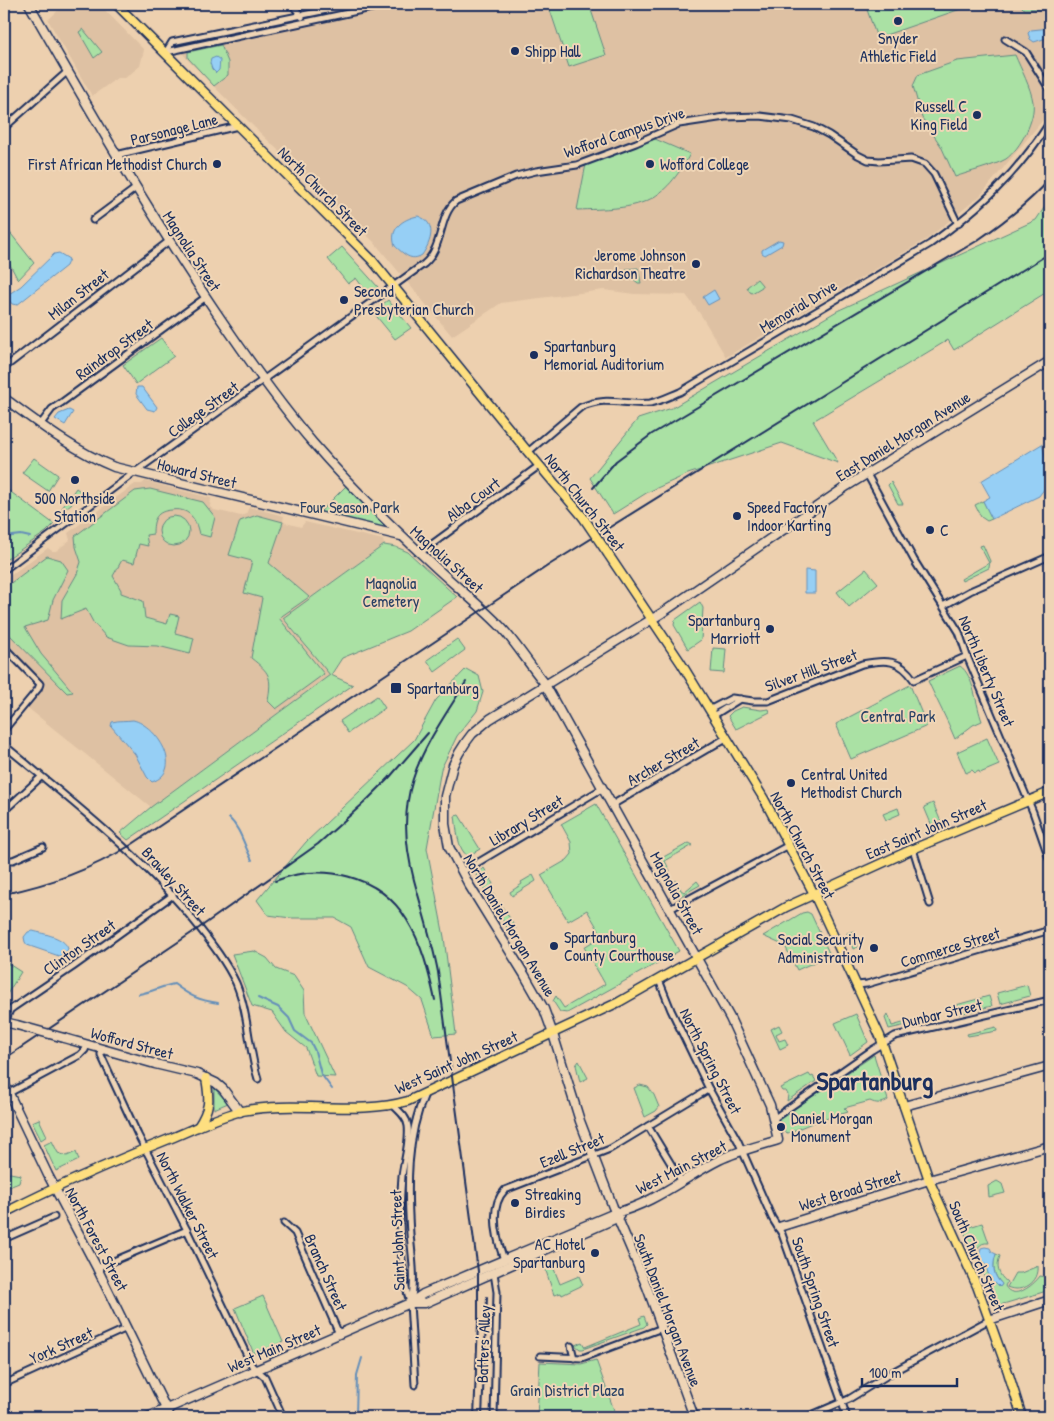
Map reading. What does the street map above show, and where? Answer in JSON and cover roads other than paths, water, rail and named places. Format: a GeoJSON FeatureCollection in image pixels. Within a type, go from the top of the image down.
{"type":"FeatureCollection","features":[{"type":"Feature","properties":{"kind":"main road","name":"North Church Street"},"geometry":{"type":"LineString","coordinates":[[116,4],[361,248],[583,517],[653,619],[789,845],[814,894],[883,1043],[904,1106]]}},
{"type":"Feature","properties":{"kind":"main road","name":"East Saint John Street"},"geometry":{"type":"LineString","coordinates":[[814,894],[913,849],[1050,792]]}},
{"type":"Feature","properties":{"kind":"main road","name":"West Saint John Street"},"geometry":{"type":"LineString","coordinates":[[4,1213],[145,1148],[240,1112],[267,1107],[393,1105],[425,1094],[553,1034],[659,980],[786,907],[814,894]]}},
{"type":"Feature","properties":{"kind":"main road"},"geometry":{"type":"LineString","coordinates":[[198,1127],[207,1112],[209,1095],[206,1078]]}},
{"type":"Feature","properties":{"kind":"main road","name":"South Church Street"},"geometry":{"type":"LineString","coordinates":[[904,1106],[929,1180],[977,1286],[1022,1417]]}},
{"type":"Feature","properties":{"kind":"street","name":"Magnolia Street"},"geometry":{"type":"LineString","coordinates":[[29,4],[116,155],[169,241],[264,380],[324,455],[401,536],[500,625],[545,685],[698,958],[747,1053],[770,1105],[778,1140]]}},
{"type":"Feature","properties":{"kind":"street"},"geometry":{"type":"LineString","coordinates":[[292,4],[301,14],[304,22]]}},
{"type":"Feature","properties":{"kind":"street"},"geometry":{"type":"LineString","coordinates":[[166,52],[172,42],[356,4]]}},
{"type":"Feature","properties":{"kind":"street"},"geometry":{"type":"LineString","coordinates":[[166,52],[390,4]]}},
{"type":"Feature","properties":{"kind":"street"},"geometry":{"type":"LineString","coordinates":[[1005,39],[1026,52],[1050,90]]}},
{"type":"Feature","properties":{"kind":"street"},"geometry":{"type":"LineString","coordinates":[[4,128],[68,71]]}},
{"type":"Feature","properties":{"kind":"street","name":"Wofford Campus Drive"},"geometry":{"type":"LineString","coordinates":[[393,286],[431,258],[450,206],[456,201],[516,176],[577,165],[636,143],[679,124],[725,118],[754,116],[792,120],[814,127],[868,160],[911,159],[925,164],[934,174],[958,224]]}},
{"type":"Feature","properties":{"kind":"street","name":"Memorial Drive"},"geometry":{"type":"LineString","coordinates":[[528,452],[582,407],[590,403],[609,400],[651,402],[666,399],[680,392],[930,244],[984,202],[1020,165],[1050,122]]}},
{"type":"Feature","properties":{"kind":"street","name":"Parsonage Lane"},"geometry":{"type":"LineString","coordinates":[[116,155],[238,126]]}},
{"type":"Feature","properties":{"kind":"street"},"geometry":{"type":"LineString","coordinates":[[93,220],[136,188]]}},
{"type":"Feature","properties":{"kind":"street","name":"Milan Street"},"geometry":{"type":"LineString","coordinates":[[4,368],[169,241]]}},
{"type":"Feature","properties":{"kind":"street","name":"College Street"},"geometry":{"type":"LineString","coordinates":[[4,570],[393,286]]}},
{"type":"Feature","properties":{"kind":"street","name":"Raindrop Street"},"geometry":{"type":"LineString","coordinates":[[40,425],[52,409],[206,297]]}},
{"type":"Feature","properties":{"kind":"street","name":"East Daniel Morgan Avenue"},"geometry":{"type":"LineString","coordinates":[[545,685],[653,619],[805,514],[867,474],[1050,361]]}},
{"type":"Feature","properties":{"kind":"street","name":"Howard Street"},"geometry":{"type":"LineString","coordinates":[[4,398],[40,425],[97,460],[114,467],[401,536]]}},
{"type":"Feature","properties":{"kind":"street","name":"Alba Court"},"geometry":{"type":"LineString","coordinates":[[420,553],[540,465]]}},
{"type":"Feature","properties":{"kind":"street","name":"North Liberty Street"},"geometry":{"type":"LineString","coordinates":[[867,474],[914,560],[959,632],[1039,825],[1050,860]]}},
{"type":"Feature","properties":{"kind":"street"},"geometry":{"type":"LineString","coordinates":[[943,606],[970,591],[1050,556]]}},
{"type":"Feature","properties":{"kind":"street"},"geometry":{"type":"LineString","coordinates":[[4,646],[38,682],[40,687],[4,730]]}},
{"type":"Feature","properties":{"kind":"street","name":"Silver Hill Street"},"geometry":{"type":"LineString","coordinates":[[711,713],[732,698],[768,701],[862,664],[877,661],[893,662],[902,665],[914,680],[968,656]]}},
{"type":"Feature","properties":{"kind":"street","name":"North Daniel Morgan Avenue"},"geometry":{"type":"LineString","coordinates":[[545,685],[481,726],[472,734],[458,753],[449,778],[445,796],[444,819],[449,847],[536,996],[553,1034],[580,1122],[616,1215]]}},
{"type":"Feature","properties":{"kind":"street"},"geometry":{"type":"LineString","coordinates":[[711,713],[740,699]]}},
{"type":"Feature","properties":{"kind":"street","name":"Archer Street"},"geometry":{"type":"LineString","coordinates":[[612,805],[726,738]]}},
{"type":"Feature","properties":{"kind":"street","name":"Brawley Street"},"geometry":{"type":"LineString","coordinates":[[4,745],[130,851],[173,895],[220,955],[236,983],[246,1013],[253,1064],[258,1079]]}},
{"type":"Feature","properties":{"kind":"street"},"geometry":{"type":"LineString","coordinates":[[4,811],[42,777]]}},
{"type":"Feature","properties":{"kind":"street","name":"Library Street"},"geometry":{"type":"LineString","coordinates":[[462,872],[603,788]]}},
{"type":"Feature","properties":{"kind":"street"},"geometry":{"type":"LineString","coordinates":[[670,909],[789,845]]}},
{"type":"Feature","properties":{"kind":"street"},"geometry":{"type":"LineString","coordinates":[[4,860],[13,860],[43,847]]}},
{"type":"Feature","properties":{"kind":"street"},"geometry":{"type":"LineString","coordinates":[[913,849],[930,904]]}},
{"type":"Feature","properties":{"kind":"street","name":"Clinton Street"},"geometry":{"type":"LineString","coordinates":[[4,1022],[14,1007],[173,895]]}},
{"type":"Feature","properties":{"kind":"street","name":"Commerce Street"},"geometry":{"type":"LineString","coordinates":[[857,985],[867,984],[1050,930]]}},
{"type":"Feature","properties":{"kind":"street","name":"North Spring Street"},"geometry":{"type":"LineString","coordinates":[[659,980],[671,1010],[709,1089],[742,1151]]}},
{"type":"Feature","properties":{"kind":"street","name":"Dunbar Street"},"geometry":{"type":"LineString","coordinates":[[773,1119],[883,1043],[899,1035],[1050,1000]]}},
{"type":"Feature","properties":{"kind":"street","name":"Wofford Street"},"geometry":{"type":"LineString","coordinates":[[4,1022],[197,1074],[223,1089],[240,1112]]}},
{"type":"Feature","properties":{"kind":"street"},"geometry":{"type":"LineString","coordinates":[[9,1094],[80,1056],[87,1045]]}},
{"type":"Feature","properties":{"kind":"street","name":"North Walker Street"},"geometry":{"type":"LineString","coordinates":[[102,1049],[101,1055],[250,1362],[256,1371],[265,1378],[283,1417]]}},
{"type":"Feature","properties":{"kind":"street"},"geometry":{"type":"LineString","coordinates":[[904,1106],[1050,1066]]}},
{"type":"Feature","properties":{"kind":"street","name":"North Forest Street"},"geometry":{"type":"LineString","coordinates":[[4,1082],[56,1189],[128,1328],[170,1417]]}},
{"type":"Feature","properties":{"kind":"street","name":"Ezell Street"},"geometry":{"type":"LineString","coordinates":[[504,1260],[497,1232],[495,1208],[501,1194],[510,1188],[610,1149],[709,1089]]}},
{"type":"Feature","properties":{"kind":"street","name":"Saint John Street"},"geometry":{"type":"LineString","coordinates":[[410,1303],[414,1288],[408,1178],[419,1106],[425,1094]]}},
{"type":"Feature","properties":{"kind":"street","name":"Saint John Street"},"geometry":{"type":"LineString","coordinates":[[393,1105],[408,1124],[402,1187],[401,1226],[407,1291],[410,1303]]}},
{"type":"Feature","properties":{"kind":"street"},"geometry":{"type":"LineString","coordinates":[[648,1126],[682,1182]]}},
{"type":"Feature","properties":{"kind":"street","name":"West Main Street"},"geometry":{"type":"LineString","coordinates":[[410,1303],[425,1303],[494,1273],[682,1182],[722,1159],[778,1140]]}},
{"type":"Feature","properties":{"kind":"street","name":"West Broad Street"},"geometry":{"type":"LineString","coordinates":[[779,1227],[929,1180],[1050,1146]]}},
{"type":"Feature","properties":{"kind":"street","name":"South Spring Street"},"geometry":{"type":"LineString","coordinates":[[742,1151],[772,1218],[779,1227],[847,1417]]}},
{"type":"Feature","properties":{"kind":"street","name":"West Main Street"},"geometry":{"type":"LineString","coordinates":[[148,1417],[410,1303],[423,1294],[616,1215]]}},
{"type":"Feature","properties":{"kind":"street","name":"South Daniel Morgan Avenue"},"geometry":{"type":"LineString","coordinates":[[616,1215],[644,1279],[694,1417]]}},
{"type":"Feature","properties":{"kind":"street"},"geometry":{"type":"LineString","coordinates":[[4,1239],[54,1217]]}},
{"type":"Feature","properties":{"kind":"street","name":"Branch Street"},"geometry":{"type":"LineString","coordinates":[[284,1223],[295,1232],[339,1334]]}},
{"type":"Feature","properties":{"kind":"street"},"geometry":{"type":"LineString","coordinates":[[97,1268],[187,1230]]}},
{"type":"Feature","properties":{"kind":"street","name":"Batters' Alley"},"geometry":{"type":"LineString","coordinates":[[494,1273],[497,1292],[494,1417]]}},
{"type":"Feature","properties":{"kind":"street"},"geometry":{"type":"LineString","coordinates":[[806,1417],[849,1399],[896,1370],[989,1320],[1050,1300]]}},
{"type":"Feature","properties":{"kind":"street"},"geometry":{"type":"LineString","coordinates":[[410,1303],[416,1385]]}},
{"type":"Feature","properties":{"kind":"street","name":"York Street"},"geometry":{"type":"LineString","coordinates":[[4,1384],[128,1328]]}},
{"type":"Feature","properties":{"kind":"street"},"geometry":{"type":"LineString","coordinates":[[540,1356],[582,1358],[662,1328]]}},
{"type":"Feature","properties":{"kind":"street"},"geometry":{"type":"LineString","coordinates":[[571,1346],[574,1358]]}},
{"type":"Feature","properties":{"kind":"water"},"geometry":{"type":"Polygon","coordinates":[[[1050,28],[1050,37],[1034,42],[1030,39],[1028,33],[1031,30],[1050,28]]]}},
{"type":"Feature","properties":{"kind":"water"},"geometry":{"type":"Polygon","coordinates":[[[216,57],[220,60],[219,70],[216,73],[210,63],[211,59],[216,57]]]}},
{"type":"Feature","properties":{"kind":"water"},"geometry":{"type":"Polygon","coordinates":[[[418,216],[428,223],[431,233],[422,255],[414,258],[395,246],[394,235],[395,230],[402,222],[418,216]]]}},
{"type":"Feature","properties":{"kind":"water"},"geometry":{"type":"Polygon","coordinates":[[[779,240],[783,241],[782,245],[765,255],[762,253],[762,250],[779,240]]]}},
{"type":"Feature","properties":{"kind":"water"},"geometry":{"type":"Polygon","coordinates":[[[59,253],[69,259],[66,266],[17,305],[12,304],[6,296],[21,286],[54,254],[59,253]]]}},
{"type":"Feature","properties":{"kind":"water"},"geometry":{"type":"Polygon","coordinates":[[[714,290],[719,299],[708,305],[703,297],[714,290]]]}},
{"type":"Feature","properties":{"kind":"water"},"geometry":{"type":"Polygon","coordinates":[[[137,387],[142,387],[157,407],[155,411],[147,409],[136,394],[137,387]]]}},
{"type":"Feature","properties":{"kind":"water"},"geometry":{"type":"Polygon","coordinates":[[[69,410],[73,412],[65,425],[55,419],[59,414],[69,410]]]}},
{"type":"Feature","properties":{"kind":"water"},"geometry":{"type":"Polygon","coordinates":[[[1042,444],[1049,472],[1045,488],[1039,496],[992,519],[983,501],[990,497],[981,481],[1042,444]]]}},
{"type":"Feature","properties":{"kind":"water"},"geometry":{"type":"Polygon","coordinates":[[[805,570],[815,571],[815,593],[805,593],[805,570]]]}},
{"type":"Feature","properties":{"kind":"water"},"geometry":{"type":"Polygon","coordinates":[[[133,720],[150,730],[164,748],[167,768],[162,776],[152,782],[147,777],[135,754],[111,726],[112,722],[133,720]]]}},
{"type":"Feature","properties":{"kind":"water"},"geometry":{"type":"Polygon","coordinates":[[[33,931],[59,939],[68,949],[65,954],[59,956],[27,945],[24,937],[28,932],[33,931]]]}},
{"type":"Feature","properties":{"kind":"water"},"geometry":{"type":"Polygon","coordinates":[[[981,1248],[990,1248],[996,1254],[994,1270],[1002,1284],[1000,1287],[995,1282],[993,1284],[991,1282],[985,1264],[979,1255],[981,1248]]]}},
{"type":"Feature","properties":{"kind":"waterway"},"geometry":{"type":"LineString","coordinates":[[4,537],[21,535],[30,537]]}},
{"type":"Feature","properties":{"kind":"waterway"},"geometry":{"type":"LineString","coordinates":[[229,818],[239,832],[252,860]]}},
{"type":"Feature","properties":{"kind":"waterway"},"geometry":{"type":"LineString","coordinates":[[139,994],[174,984],[195,997],[218,1003]]}},
{"type":"Feature","properties":{"kind":"waterway"},"geometry":{"type":"LineString","coordinates":[[258,998],[278,1007],[289,1018],[295,1031],[311,1043],[321,1074],[332,1089]]}},
{"type":"Feature","properties":{"kind":"waterway"},"geometry":{"type":"LineString","coordinates":[[356,1417],[357,1375],[362,1358]]}},
{"type":"Feature","properties":{"kind":"railway"},"geometry":{"type":"LineString","coordinates":[[593,488],[616,461],[652,434],[975,242],[1015,213],[1050,179]]}},
{"type":"Feature","properties":{"kind":"railway"},"geometry":{"type":"LineString","coordinates":[[4,894],[38,886],[70,875],[100,862],[131,845],[549,565],[1050,253]]}},
{"type":"Feature","properties":{"kind":"railway"},"geometry":{"type":"LineString","coordinates":[[466,682],[436,730],[414,774],[408,797],[406,822],[408,849],[414,880],[438,972],[478,1271],[474,1417]]}},
{"type":"Feature","properties":{"kind":"railway"},"geometry":{"type":"LineString","coordinates":[[4,1059],[199,928],[318,844],[389,778],[428,733]]}},
{"type":"Feature","properties":{"kind":"railway"},"geometry":{"type":"LineString","coordinates":[[275,881],[312,873],[330,873],[348,876],[381,892],[395,904],[412,929],[424,959],[435,1000]]}},
{"type":"Feature","properties":{"kind":"railway"},"geometry":{"type":"LineString","coordinates":[[482,1417],[487,1297]]}},
{"type":"Feature","properties":{"kind":"place","name":"Snyder Athletic Field"},"geometry":{"type":"Point","coordinates":[898,21]}},
{"type":"Feature","properties":{"kind":"place","name":"Shipp Hall"},"geometry":{"type":"Point","coordinates":[515,51]}},
{"type":"Feature","properties":{"kind":"place","name":"Russell C King Field"},"geometry":{"type":"Point","coordinates":[977,115]}},
{"type":"Feature","properties":{"kind":"place","name":"First African Methodist Church"},"geometry":{"type":"Point","coordinates":[217,164]}},
{"type":"Feature","properties":{"kind":"place","name":"Wofford College"},"geometry":{"type":"Point","coordinates":[650,164]}},
{"type":"Feature","properties":{"kind":"place","name":"Jerome Johnson Richardson Theatre"},"geometry":{"type":"Point","coordinates":[696,264]}},
{"type":"Feature","properties":{"kind":"place","name":"Second Presbyterian Church"},"geometry":{"type":"Point","coordinates":[344,300]}},
{"type":"Feature","properties":{"kind":"place","name":"Spartanburg Memorial Auditorium"},"geometry":{"type":"Point","coordinates":[534,355]}},
{"type":"Feature","properties":{"kind":"place","name":"500 Northside Station"},"geometry":{"type":"Point","coordinates":[75,480]}},
{"type":"Feature","properties":{"kind":"place","name":"Speed Factory Indoor Karting"},"geometry":{"type":"Point","coordinates":[737,516]}},
{"type":"Feature","properties":{"kind":"place","name":"C"},"geometry":{"type":"Point","coordinates":[930,530]}},
{"type":"Feature","properties":{"kind":"place","name":"Spartanburg Marriott"},"geometry":{"type":"Point","coordinates":[770,629]}},
{"type":"Feature","properties":{"kind":"place","name":"Spartanburg"},"geometry":{"type":"Point","coordinates":[396,688]}},
{"type":"Feature","properties":{"kind":"place","name":"Central United Methodist Church"},"geometry":{"type":"Point","coordinates":[791,783]}},
{"type":"Feature","properties":{"kind":"place","name":"Spartanburg County Courthouse"},"geometry":{"type":"Point","coordinates":[554,946]}},
{"type":"Feature","properties":{"kind":"place","name":"Social Security Administration"},"geometry":{"type":"Point","coordinates":[874,948]}},
{"type":"Feature","properties":{"kind":"place","name":"Daniel Morgan Monument"},"geometry":{"type":"Point","coordinates":[781,1127]}},
{"type":"Feature","properties":{"kind":"place","name":"Streaking Birdies"},"geometry":{"type":"Point","coordinates":[515,1203]}},
{"type":"Feature","properties":{"kind":"place","name":"AC Hotel Spartanburg"},"geometry":{"type":"Point","coordinates":[595,1253]}},
{"type":"Feature","properties":{"kind":"district","name":"Spartanburg"},"geometry":{"type":"Point","coordinates":[875,1081]}},
{"type":"Feature","properties":{"kind":"park label","name":"Four Season Park"},"geometry":{"type":"Point","coordinates":[350,507]}},
{"type":"Feature","properties":{"kind":"park label","name":"Magnolia Cemetery"},"geometry":{"type":"Point","coordinates":[391,592]}},
{"type":"Feature","properties":{"kind":"park label","name":"Central Park"},"geometry":{"type":"Point","coordinates":[898,716]}},
{"type":"Feature","properties":{"kind":"park label","name":"Grain District Plaza"},"geometry":{"type":"Point","coordinates":[567,1390]}}]}
